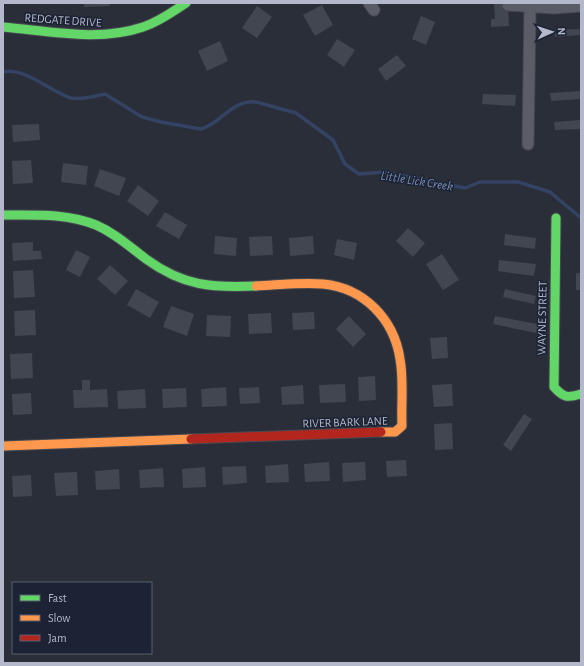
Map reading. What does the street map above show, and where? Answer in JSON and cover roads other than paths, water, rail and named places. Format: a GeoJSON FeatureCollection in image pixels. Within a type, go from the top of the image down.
{"type":"FeatureCollection","features":[{"type":"Feature","properties":{"kind":"street","name":"REDGATE DRIVE"},"geometry":{"type":"LineString","coordinates":[[3,27],[84,35],[126,33],[164,18],[186,3]]}},
{"type":"Feature","properties":{"kind":"street"},"geometry":{"type":"LineString","coordinates":[[508,5],[554,8],[581,6]]}},
{"type":"Feature","properties":{"kind":"street"},"geometry":{"type":"LineString","coordinates":[[528,144],[530,7]]}},
{"type":"Feature","properties":{"kind":"street","name":"RIVER BARK LANE"},"geometry":{"type":"LineString","coordinates":[[3,215],[58,216],[77,218],[94,224],[109,232],[164,271],[181,280],[200,285],[219,287],[322,284],[352,291],[374,305],[384,316],[392,329],[398,344],[401,358],[402,426],[395,432],[3,446]]}},
{"type":"Feature","properties":{"kind":"street","name":"WAYNE STREET"},"geometry":{"type":"LineString","coordinates":[[556,218],[554,387],[561,395],[569,397],[581,394]]}},
{"type":"Feature","properties":{"kind":"waterway","name":"Little Lick Creek"},"geometry":{"type":"LineString","coordinates":[[3,72],[11,71],[29,76],[71,98],[84,98],[105,94],[142,117],[201,129],[215,122],[240,104],[256,102],[296,113],[333,140],[345,164],[359,174],[384,172],[465,188],[480,182],[518,182],[550,192],[581,218]]}}]}
